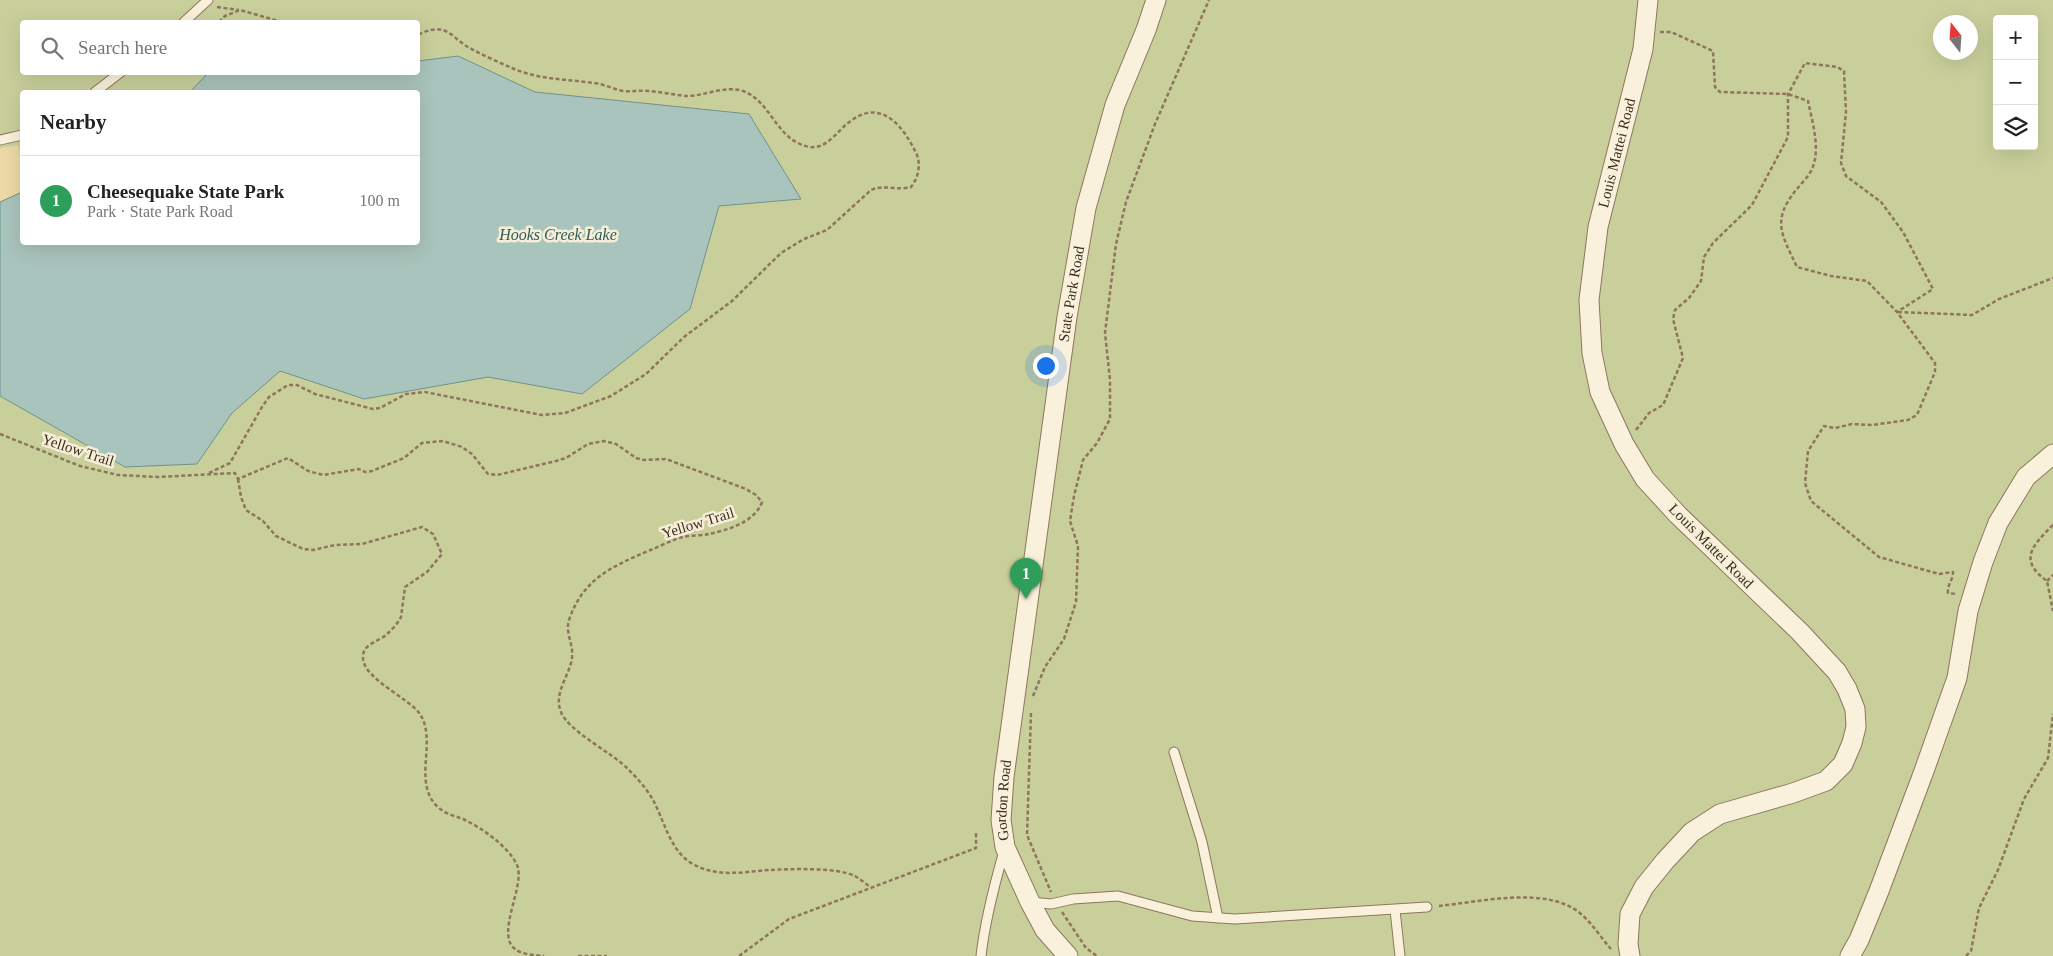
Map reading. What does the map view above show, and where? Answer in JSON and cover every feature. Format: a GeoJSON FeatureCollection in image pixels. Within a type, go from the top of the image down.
{"type":"FeatureCollection","features":[{"type":"Feature","properties":{"kind":"street","name":"State Park Road"},"geometry":{"type":"LineString","coordinates":[[1012,716],[1067,317],[1086,208],[1115,105],[1146,30],[1156,0]]}},
{"type":"Feature","properties":{"kind":"street","name":"Louis Mattei Road"},"geometry":{"type":"LineString","coordinates":[[1625,954],[1628,944],[1630,914],[1644,887],[1692,832],[1720,814],[1793,793],[1826,781],[1842,764],[1852,742],[1856,727],[1855,709],[1847,689],[1836,672],[1800,632],[1678,515],[1646,479],[1624,444],[1600,392],[1592,353],[1589,300],[1598,227],[1625,124],[1646,31],[1648,0]]}},
{"type":"Feature","properties":{"kind":"street"},"geometry":{"type":"LineString","coordinates":[[1850,956],[1859,940],[1879,891],[1957,678],[1972,597],[1998,523],[2026,477],[2053,454]]}},
{"type":"Feature","properties":{"kind":"street","name":"Gordon Road"},"geometry":{"type":"LineString","coordinates":[[1012,716],[1002,803],[1002,833],[1005,847],[1045,930],[1068,956]]}},
{"type":"Feature","properties":{"kind":"lane"},"geometry":{"type":"LineString","coordinates":[[186,20],[206,3]]}},
{"type":"Feature","properties":{"kind":"lane"},"geometry":{"type":"LineString","coordinates":[[98,90],[117,75]]}},
{"type":"Feature","properties":{"kind":"lane"},"geometry":{"type":"LineString","coordinates":[[0,140],[20,135]]}},
{"type":"Feature","properties":{"kind":"lane"},"geometry":{"type":"LineString","coordinates":[[1174,752],[1202,842],[1218,918]]}},
{"type":"Feature","properties":{"kind":"lane"},"geometry":{"type":"LineString","coordinates":[[981,956],[983,935],[991,898],[1005,847]]}},
{"type":"Feature","properties":{"kind":"lane"},"geometry":{"type":"LineString","coordinates":[[1030,902],[1056,902],[1118,896],[1192,916],[1218,918],[1427,907]]}},
{"type":"Feature","properties":{"kind":"lane"},"geometry":{"type":"LineString","coordinates":[[1395,910],[1400,956]]}},
{"type":"Feature","properties":{"kind":"path"},"geometry":{"type":"LineString","coordinates":[[1031,700],[1045,667],[1064,639],[1076,602],[1078,546],[1070,521],[1083,460],[1097,443],[1110,420],[1110,380],[1105,333],[1116,244],[1126,202],[1155,124],[1209,0]]}},
{"type":"Feature","properties":{"kind":"path"},"geometry":{"type":"LineString","coordinates":[[206,3],[275,20]]}},
{"type":"Feature","properties":{"kind":"path"},"geometry":{"type":"LineString","coordinates":[[221,20],[225,16],[240,10]]}},
{"type":"Feature","properties":{"kind":"path"},"geometry":{"type":"LineString","coordinates":[[205,475],[230,463],[262,406],[269,397],[288,385],[297,385],[315,394],[373,409],[380,408],[406,394],[425,392],[542,415],[565,413],[594,403],[627,387],[646,374],[684,337],[732,301],[781,253],[804,239],[828,230],[871,190],[876,188],[905,189],[911,187],[918,174],[918,159],[904,131],[894,120],[877,113],[864,114],[854,119],[831,141],[822,145],[807,146],[791,139],[759,103],[743,91],[732,90],[686,96],[648,91],[626,91],[593,83],[549,80],[516,70],[467,47],[444,30],[433,30],[420,34]]}},
{"type":"Feature","properties":{"kind":"path"},"geometry":{"type":"LineString","coordinates":[[1646,31],[1671,32],[1713,51],[1715,87],[1720,92],[1788,94],[1808,101],[1816,150],[1812,170],[1788,200],[1782,214],[1782,235],[1797,267],[1830,276],[1867,281],[1897,312],[1935,363],[1935,372],[1917,415],[1908,420],[1890,423],[1852,424],[1835,428],[1824,426],[1808,451],[1806,483],[1811,501],[1879,557],[1939,574],[1953,572],[1953,579],[1948,588],[1948,593],[1972,597]]}},
{"type":"Feature","properties":{"kind":"path"},"geometry":{"type":"LineString","coordinates":[[1624,444],[1649,413],[1663,405],[1682,358],[1673,319],[1675,310],[1689,298],[1701,281],[1704,258],[1713,243],[1752,205],[1788,136],[1788,94],[1805,63],[1837,67],[1844,71],[1846,112],[1841,163],[1846,176],[1881,202],[1904,232],[1933,289],[1897,312]]}},
{"type":"Feature","properties":{"kind":"path"},"geometry":{"type":"LineString","coordinates":[[1897,312],[1972,315],[1999,299],[2053,278]]}},
{"type":"Feature","properties":{"kind":"path","name":"Yellow Trail"},"geometry":{"type":"LineString","coordinates":[[0,434],[97,471],[139,477],[235,473],[238,479],[288,458],[308,471],[322,475],[359,469],[365,472],[372,471],[404,458],[422,443],[433,441],[443,441],[462,447],[472,454],[488,474],[497,475],[566,458],[588,444],[604,440],[616,444],[636,458],[666,459],[722,479],[756,495],[761,500],[761,504],[755,513],[746,520],[730,528],[708,534],[684,537],[618,564],[593,580],[577,602],[569,623],[568,633],[573,651],[572,660],[560,696],[560,710],[569,723],[616,758],[630,772],[652,798],[676,847],[691,863],[714,872],[726,874],[804,869],[834,872],[854,875],[870,887]]}},
{"type":"Feature","properties":{"kind":"path"},"geometry":{"type":"LineString","coordinates":[[238,479],[246,510],[263,520],[276,536],[303,549],[313,550],[335,545],[362,544],[422,528],[433,534],[442,552],[440,557],[427,572],[409,582],[405,587],[399,621],[386,636],[368,646],[363,653],[363,662],[374,678],[408,701],[420,715],[426,731],[425,774],[428,790],[434,803],[444,812],[469,822],[493,837],[515,861],[520,874],[510,917],[511,945],[515,950],[544,956]]}},
{"type":"Feature","properties":{"kind":"path"},"geometry":{"type":"LineString","coordinates":[[2053,525],[2040,538],[2032,552],[2031,566],[2047,581],[2053,611]]}},
{"type":"Feature","properties":{"kind":"path"},"geometry":{"type":"LineString","coordinates":[[2047,581],[2053,575]]}},
{"type":"Feature","properties":{"kind":"path"},"geometry":{"type":"LineString","coordinates":[[1031,708],[1026,835],[1056,902],[1086,948],[1096,956]]}},
{"type":"Feature","properties":{"kind":"path"},"geometry":{"type":"LineString","coordinates":[[1966,956],[1971,951],[1979,908],[1998,870],[2024,799],[2048,758],[2053,714]]}},
{"type":"Feature","properties":{"kind":"path"},"geometry":{"type":"LineString","coordinates":[[739,956],[789,918],[976,848],[976,832]]}},
{"type":"Feature","properties":{"kind":"path"},"geometry":{"type":"LineString","coordinates":[[1427,907],[1513,897],[1558,902],[1580,913],[1610,948],[1625,954]]}},
{"type":"Feature","properties":{"kind":"path"},"geometry":{"type":"LineString","coordinates":[[578,956],[607,956]]}},
{"type":"Feature","properties":{"kind":"green space"},"geometry":{"type":"Polygon","coordinates":[[[0,0],[2053,0],[2053,956],[0,956],[0,0]]]}},
{"type":"Feature","properties":{"kind":"sand"},"geometry":{"type":"Polygon","coordinates":[[[18,145],[20,152],[20,193],[0,202],[0,148],[18,145]]]}},
{"type":"Feature","properties":{"kind":"water","name":"Hooks Creek Lake"},"geometry":{"type":"Polygon","coordinates":[[[458,56],[535,92],[749,114],[801,199],[719,206],[690,309],[582,394],[488,377],[364,399],[280,371],[232,413],[197,464],[125,467],[0,396],[0,202],[20,193],[20,245],[420,245],[420,90],[192,90],[206,75],[420,75],[420,61],[458,56]]]}},
{"type":"Feature","properties":{"kind":"place","name":"Cheesequake State Park"},"geometry":{"type":"Point","coordinates":[1026,599]}}]}
